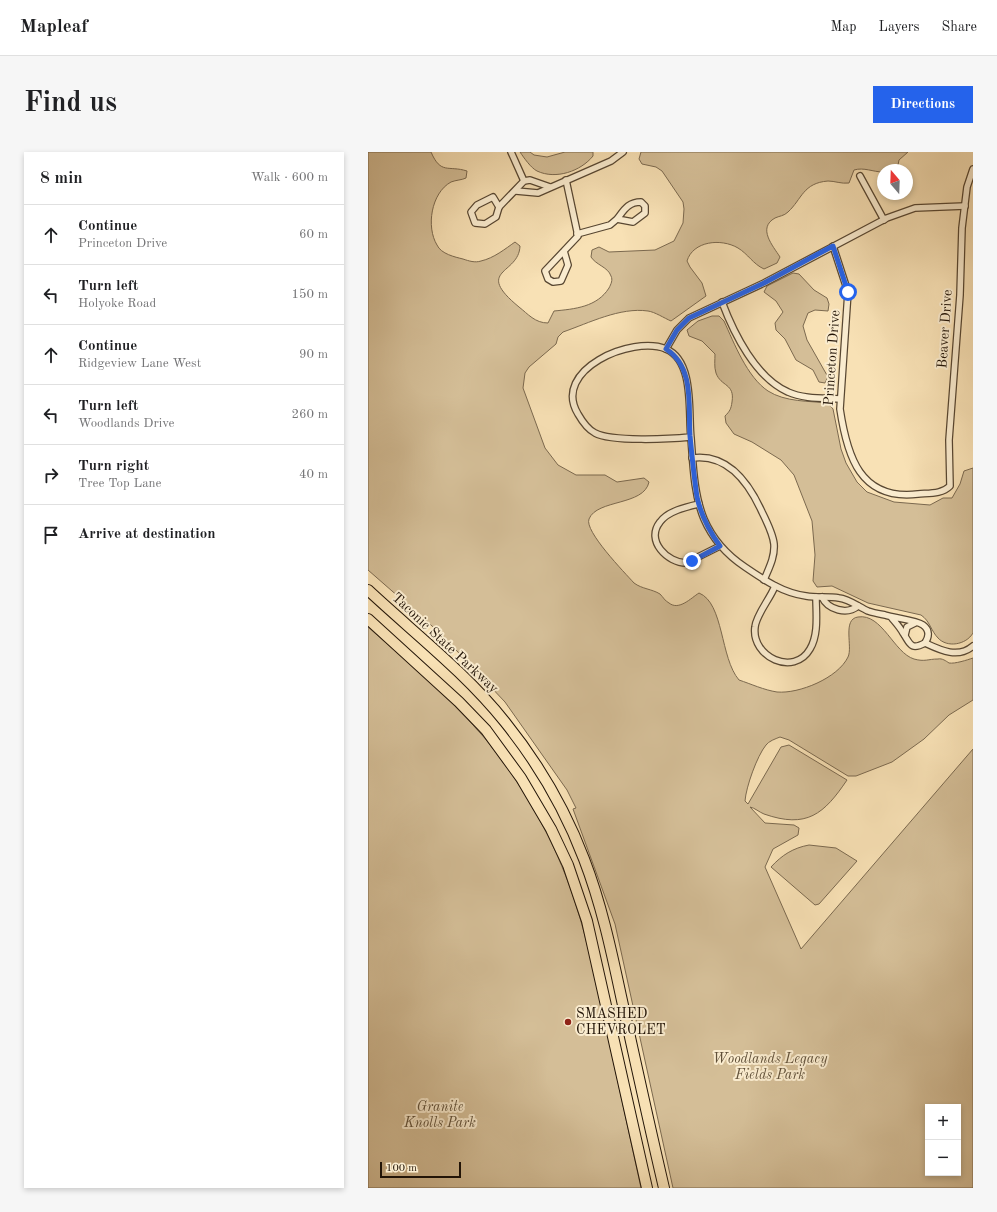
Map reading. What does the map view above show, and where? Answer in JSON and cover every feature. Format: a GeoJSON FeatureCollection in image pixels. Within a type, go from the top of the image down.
{"type":"FeatureCollection","features":[{"type":"Feature","properties":{"kind":"highway","name":"Taconic State Parkway"},"geometry":{"type":"LineString","coordinates":[[368,590],[449,663],[491,705],[535,764],[568,821],[584,858],[602,915],[664,1188]]}},
{"type":"Feature","properties":{"kind":"highway"},"geometry":{"type":"LineString","coordinates":[[368,618],[459,702],[486,730],[521,778],[552,829],[570,871],[587,921],[647,1188]]}},
{"type":"Feature","properties":{"kind":"street"},"geometry":{"type":"LineString","coordinates":[[510,152],[524,181]]}},
{"type":"Feature","properties":{"kind":"street"},"geometry":{"type":"LineString","coordinates":[[516,191],[534,194],[611,161],[623,152]]}},
{"type":"Feature","properties":{"kind":"street","name":"Beaver Drive"},"geometry":{"type":"LineString","coordinates":[[946,490],[950,486],[949,440],[965,206],[973,169]]}},
{"type":"Feature","properties":{"kind":"street"},"geometry":{"type":"LineString","coordinates":[[860,176],[884,220]]}},
{"type":"Feature","properties":{"kind":"street"},"geometry":{"type":"LineString","coordinates":[[499,208],[493,198],[477,205],[470,212],[475,223],[485,224],[496,218],[499,208],[524,181],[530,180],[550,187]]}},
{"type":"Feature","properties":{"kind":"street"},"geometry":{"type":"LineString","coordinates":[[564,251],[568,265],[561,281],[553,282],[548,279],[545,271],[564,251],[576,240],[577,234],[566,180]]}},
{"type":"Feature","properties":{"kind":"street"},"geometry":{"type":"LineString","coordinates":[[577,234],[610,225],[617,219],[623,209],[633,202],[641,202],[645,206],[645,213],[633,222],[617,219]]}},
{"type":"Feature","properties":{"kind":"street"},"geometry":{"type":"LineString","coordinates":[[666,349],[683,322],[764,283],[884,220],[916,208],[965,206]]}},
{"type":"Feature","properties":{"kind":"street","name":"Princeton Drive"},"geometry":{"type":"LineString","coordinates":[[833,246],[848,292],[840,399],[842,425],[855,465],[868,482],[878,489],[906,495],[940,492],[946,490]]}},
{"type":"Feature","properties":{"kind":"street"},"geometry":{"type":"LineString","coordinates":[[722,302],[752,361],[768,379],[788,393],[840,399]]}},
{"type":"Feature","properties":{"kind":"street"},"geometry":{"type":"LineString","coordinates":[[690,437],[620,440],[595,433],[589,428],[573,406],[572,392],[578,380],[589,367],[603,357],[615,352],[639,346],[666,349],[677,358],[687,383],[691,412],[690,437],[692,458],[699,504],[710,531],[720,546],[726,553],[775,586],[804,596],[840,598],[858,606],[891,617],[924,625],[929,634],[925,643],[919,646],[912,646],[907,642],[904,635],[891,617]]}},
{"type":"Feature","properties":{"kind":"street"},"geometry":{"type":"LineString","coordinates":[[692,458],[709,457],[719,460],[734,470],[754,493],[765,518],[774,545],[771,563],[764,580]]}},
{"type":"Feature","properties":{"kind":"street"},"geometry":{"type":"LineString","coordinates":[[699,504],[671,513],[660,521],[656,530],[656,540],[659,548],[665,556],[680,563],[692,561],[720,546]]}},
{"type":"Feature","properties":{"kind":"street"},"geometry":{"type":"LineString","coordinates":[[775,586],[770,598],[756,620],[754,629],[759,649],[766,656],[776,662],[790,662],[798,659],[811,648],[819,597]]}},
{"type":"Feature","properties":{"kind":"street"},"geometry":{"type":"LineString","coordinates":[[819,597],[827,605],[836,609],[848,610],[858,606]]}},
{"type":"Feature","properties":{"kind":"street"},"geometry":{"type":"LineString","coordinates":[[904,635],[907,627],[914,623]]}},
{"type":"Feature","properties":{"kind":"street"},"geometry":{"type":"LineString","coordinates":[[925,643],[944,652],[963,652],[973,646]]}},
{"type":"Feature","properties":{"kind":"green space","name":"Woodlands Legacy Fields Park"},"geometry":{"type":"Polygon","coordinates":[[[368,152],[431,152],[438,164],[442,167],[467,171],[466,178],[451,182],[444,187],[435,202],[431,220],[434,238],[437,245],[448,255],[476,262],[495,256],[515,242],[520,246],[518,255],[502,273],[499,279],[500,286],[506,295],[535,320],[548,323],[554,311],[585,306],[598,299],[609,288],[612,278],[607,270],[593,260],[591,257],[592,250],[599,247],[609,252],[655,250],[674,241],[683,223],[683,202],[662,171],[656,167],[642,164],[639,159],[641,152],[908,152],[899,160],[898,164],[877,164],[877,171],[865,169],[854,170],[849,183],[828,181],[820,182],[808,188],[788,212],[775,218],[767,227],[768,237],[780,257],[777,263],[764,269],[742,250],[731,245],[716,242],[701,245],[690,254],[687,261],[702,283],[706,296],[671,321],[648,311],[627,311],[563,332],[558,337],[556,344],[529,367],[525,373],[523,388],[545,448],[558,465],[576,475],[605,475],[617,482],[644,478],[649,482],[645,490],[639,495],[601,508],[594,513],[589,519],[589,525],[599,542],[614,562],[637,585],[660,594],[666,601],[677,606],[685,603],[699,593],[707,599],[718,619],[728,659],[739,680],[777,692],[786,692],[806,687],[827,678],[843,665],[848,657],[850,623],[853,619],[858,617],[866,617],[874,621],[900,649],[914,659],[941,659],[952,663],[973,658],[973,700],[949,715],[924,739],[892,762],[856,776],[848,776],[789,740],[780,737],[769,742],[759,756],[747,788],[745,801],[748,804],[781,747],[789,745],[847,780],[839,792],[822,810],[803,819],[792,820],[779,818],[764,814],[750,807],[765,823],[794,825],[799,828],[798,835],[773,849],[765,867],[801,949],[973,749],[973,1188],[673,1188],[615,924],[573,809],[576,808],[567,790],[505,702],[440,633],[368,570],[368,152]]]}},
{"type":"Feature","properties":{"kind":"green space"},"geometry":{"type":"Polygon","coordinates":[[[520,152],[530,152],[534,155],[547,157],[565,152],[593,152],[593,156],[575,170],[552,175],[544,174],[535,170],[520,152]]]}},
{"type":"Feature","properties":{"kind":"green space"},"geometry":{"type":"Polygon","coordinates":[[[793,273],[799,274],[814,290],[827,298],[829,304],[828,311],[815,310],[808,313],[803,326],[807,340],[828,377],[825,383],[819,382],[813,370],[796,360],[785,339],[776,330],[775,323],[783,312],[776,301],[764,292],[767,286],[793,273]]]}},
{"type":"Feature","properties":{"kind":"green space"},"geometry":{"type":"Polygon","coordinates":[[[712,316],[719,316],[724,321],[747,368],[760,385],[768,391],[775,395],[789,399],[828,403],[833,409],[841,449],[846,463],[857,482],[867,492],[894,502],[930,505],[943,498],[952,498],[960,484],[964,471],[973,468],[973,633],[970,637],[956,644],[946,643],[938,638],[924,617],[921,615],[868,603],[832,586],[817,587],[813,581],[815,555],[812,521],[794,475],[781,460],[752,442],[734,434],[726,423],[725,416],[729,411],[732,402],[731,391],[730,388],[721,381],[716,373],[715,354],[702,341],[689,336],[687,330],[698,321],[712,316]]]}},
{"type":"Feature","properties":{"kind":"green space","name":"Granite Knolls Park"},"geometry":{"type":"Polygon","coordinates":[[[368,627],[437,688],[485,738],[523,791],[544,827],[569,885],[585,935],[641,1188],[368,1188],[368,627]]]}},
{"type":"Feature","properties":{"kind":"green space"},"geometry":{"type":"Polygon","coordinates":[[[809,845],[836,848],[857,861],[819,904],[815,905],[771,867],[788,853],[809,845]]]}},
{"type":"Feature","properties":{"kind":"place","name":"SMASHED CHEVROLET"},"geometry":{"type":"Point","coordinates":[568,1022]}},
{"type":"Feature","properties":{"kind":"route"},"geometry":{"type":"LineString","coordinates":[[692,561],[720,546],[703,518],[697,497],[690,437],[691,412],[684,372],[677,358],[666,349],[677,330],[683,322],[689,318],[764,283],[833,246],[848,292]]}}]}
